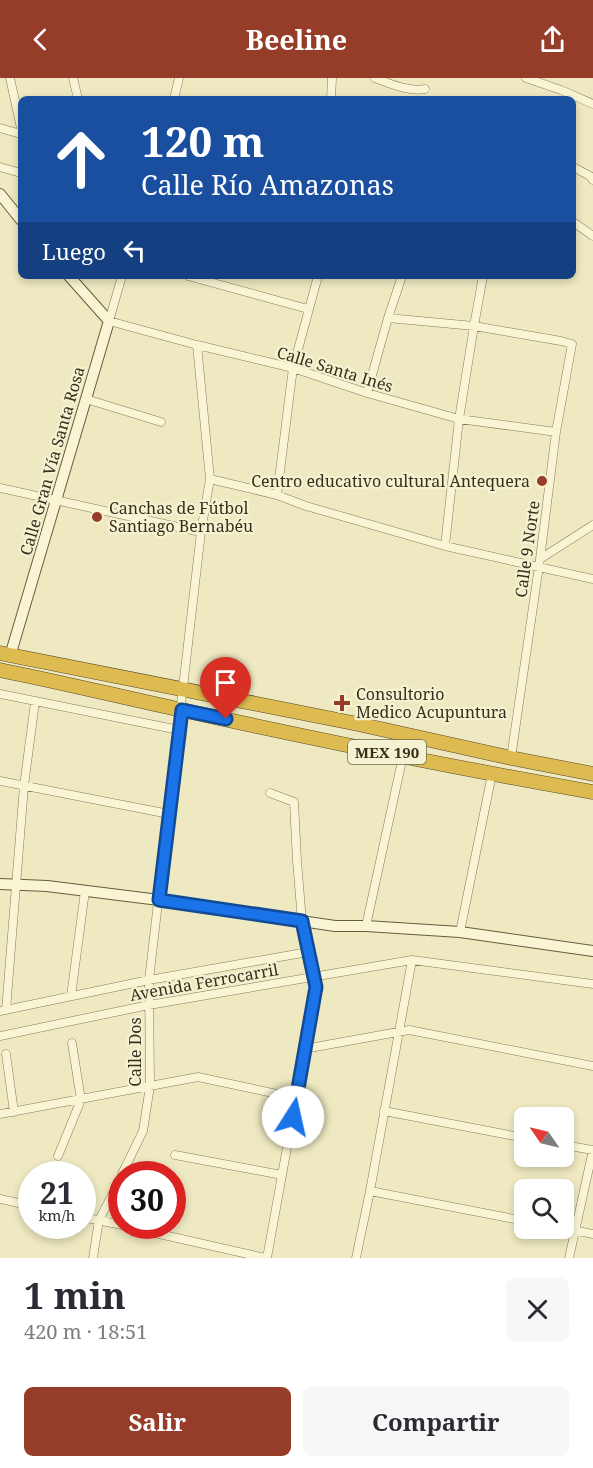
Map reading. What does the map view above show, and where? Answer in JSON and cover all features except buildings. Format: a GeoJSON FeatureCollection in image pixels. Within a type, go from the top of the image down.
{"type":"FeatureCollection","features":[{"type":"Feature","properties":{"kind":"highway","name":"MEX 190"},"geometry":{"type":"LineString","coordinates":[[5,654],[593,774]]}},
{"type":"Feature","properties":{"kind":"highway","name":"MEX 190"},"geometry":{"type":"LineString","coordinates":[[0,670],[403,756],[593,792]]}},
{"type":"Feature","properties":{"kind":"street"},"geometry":{"type":"LineString","coordinates":[[10,78],[18,114]]}},
{"type":"Feature","properties":{"kind":"street"},"geometry":{"type":"LineString","coordinates":[[73,78],[77,96]]}},
{"type":"Feature","properties":{"kind":"street"},"geometry":{"type":"LineString","coordinates":[[175,96],[179,78]]}},
{"type":"Feature","properties":{"kind":"street"},"geometry":{"type":"LineString","coordinates":[[331,96],[332,78]]}},
{"type":"Feature","properties":{"kind":"street"},"geometry":{"type":"LineString","coordinates":[[375,78],[394,85],[417,90],[425,89]]}},
{"type":"Feature","properties":{"kind":"street"},"geometry":{"type":"LineString","coordinates":[[526,78],[575,96]]}},
{"type":"Feature","properties":{"kind":"street"},"geometry":{"type":"LineString","coordinates":[[576,97],[593,104]]}},
{"type":"Feature","properties":{"kind":"street"},"geometry":{"type":"LineString","coordinates":[[0,128],[18,133]]}},
{"type":"Feature","properties":{"kind":"street"},"geometry":{"type":"LineString","coordinates":[[0,167],[18,172]]}},
{"type":"Feature","properties":{"kind":"street"},"geometry":{"type":"LineString","coordinates":[[576,169],[592,178]]}},
{"type":"Feature","properties":{"kind":"street"},"geometry":{"type":"LineString","coordinates":[[0,194],[18,216]]}},
{"type":"Feature","properties":{"kind":"street"},"geometry":{"type":"LineString","coordinates":[[576,224],[593,236]]}},
{"type":"Feature","properties":{"kind":"street"},"geometry":{"type":"LineString","coordinates":[[72,279],[109,321]]}},
{"type":"Feature","properties":{"kind":"street","name":"Calle Gran Vía Santa Rosa"},"geometry":{"type":"LineString","coordinates":[[5,654],[56,500],[121,279]]}},
{"type":"Feature","properties":{"kind":"street"},"geometry":{"type":"LineString","coordinates":[[199,279],[308,309]]}},
{"type":"Feature","properties":{"kind":"street"},"geometry":{"type":"LineString","coordinates":[[277,495],[293,368],[317,279]]}},
{"type":"Feature","properties":{"kind":"street"},"geometry":{"type":"LineString","coordinates":[[367,393],[401,279]]}},
{"type":"Feature","properties":{"kind":"street"},"geometry":{"type":"LineString","coordinates":[[445,546],[459,420],[482,279]]}},
{"type":"Feature","properties":{"kind":"street"},"geometry":{"type":"LineString","coordinates":[[388,318],[474,326]]}},
{"type":"Feature","properties":{"kind":"street","name":"Calle Santa Inés"},"geometry":{"type":"LineString","coordinates":[[109,321],[293,368],[459,420],[556,432]]}},
{"type":"Feature","properties":{"kind":"street","name":"Calle 9 Norte"},"geometry":{"type":"LineString","coordinates":[[474,326],[572,344],[556,432],[511,758]]}},
{"type":"Feature","properties":{"kind":"street","name":"Calle Dos"},"geometry":{"type":"LineString","coordinates":[[129,1161],[143,1131],[150,1086],[149,980],[201,532],[210,479],[197,345]]}},
{"type":"Feature","properties":{"kind":"street"},"geometry":{"type":"LineString","coordinates":[[86,399],[161,422]]}},
{"type":"Feature","properties":{"kind":"street"},"geometry":{"type":"LineString","coordinates":[[210,479],[277,495],[306,506],[445,546],[539,563],[593,579]]}},
{"type":"Feature","properties":{"kind":"street"},"geometry":{"type":"LineString","coordinates":[[0,488],[201,532]]}},
{"type":"Feature","properties":{"kind":"street"},"geometry":{"type":"LineString","coordinates":[[539,563],[593,525]]}},
{"type":"Feature","properties":{"kind":"street"},"geometry":{"type":"LineString","coordinates":[[0,694],[179,730]]}},
{"type":"Feature","properties":{"kind":"street"},"geometry":{"type":"LineString","coordinates":[[35,702],[24,786],[3,1010],[149,980],[308,952]]}},
{"type":"Feature","properties":{"kind":"street"},"geometry":{"type":"LineString","coordinates":[[366,926],[403,756]]}},
{"type":"Feature","properties":{"kind":"street"},"geometry":{"type":"LineString","coordinates":[[460,932],[492,774]]}},
{"type":"Feature","properties":{"kind":"street"},"geometry":{"type":"LineString","coordinates":[[0,781],[169,814]]}},
{"type":"Feature","properties":{"kind":"street"},"geometry":{"type":"LineString","coordinates":[[184,1239],[266,1258],[316,987],[302,921],[294,802],[270,793]]}},
{"type":"Feature","properties":{"kind":"street"},"geometry":{"type":"LineString","coordinates":[[0,884],[48,886],[335,926],[460,932],[593,951]]}},
{"type":"Feature","properties":{"kind":"street"},"geometry":{"type":"LineString","coordinates":[[71,996],[85,891]]}},
{"type":"Feature","properties":{"kind":"street"},"geometry":{"type":"LineString","coordinates":[[356,1258],[412,960]]}},
{"type":"Feature","properties":{"kind":"street","name":"Avenida Ferrocarril"},"geometry":{"type":"LineString","coordinates":[[0,1036],[149,1005],[412,960],[593,984]]}},
{"type":"Feature","properties":{"kind":"street"},"geometry":{"type":"LineString","coordinates":[[304,1049],[409,1030],[593,1066]]}},
{"type":"Feature","properties":{"kind":"street"},"geometry":{"type":"LineString","coordinates":[[58,1156],[81,1100],[72,1043]]}},
{"type":"Feature","properties":{"kind":"street"},"geometry":{"type":"LineString","coordinates":[[6,1054],[14,1112]]}},
{"type":"Feature","properties":{"kind":"street"},"geometry":{"type":"LineString","coordinates":[[0,1114],[198,1077],[296,1098]]}},
{"type":"Feature","properties":{"kind":"street"},"geometry":{"type":"LineString","coordinates":[[384,1111],[514,1136]]}},
{"type":"Feature","properties":{"kind":"street"},"geometry":{"type":"LineString","coordinates":[[569,1258],[593,1150],[574,1147]]}},
{"type":"Feature","properties":{"kind":"street"},"geometry":{"type":"LineString","coordinates":[[175,1155],[282,1175]]}},
{"type":"Feature","properties":{"kind":"street"},"geometry":{"type":"LineString","coordinates":[[370,1191],[514,1219]]}},
{"type":"Feature","properties":{"kind":"street"},"geometry":{"type":"LineString","coordinates":[[0,1199],[18,1203]]}},
{"type":"Feature","properties":{"kind":"street","name":"Calle Dos"},"geometry":{"type":"LineString","coordinates":[[93,1258],[99,1220],[108,1202]]}},
{"type":"Feature","properties":{"kind":"street"},"geometry":{"type":"LineString","coordinates":[[96,1219],[108,1222]]}},
{"type":"Feature","properties":{"kind":"street"},"geometry":{"type":"LineString","coordinates":[[575,1230],[593,1234]]}},
{"type":"Feature","properties":{"kind":"place","name":"Centro educativo cultural Antequera"},"geometry":{"type":"Point","coordinates":[542,481]}},
{"type":"Feature","properties":{"kind":"place","name":"Canchas de Fútbol Santiago Bernabéu"},"geometry":{"type":"Point","coordinates":[97,517]}},
{"type":"Feature","properties":{"kind":"place","name":"Consultorio Medico Acupuntura"},"geometry":{"type":"Point","coordinates":[342,703]}},
{"type":"Feature","properties":{"kind":"route"},"geometry":{"type":"LineString","coordinates":[[226,719],[182,710],[159,900],[302,921],[316,987],[293,1117]]}}]}
